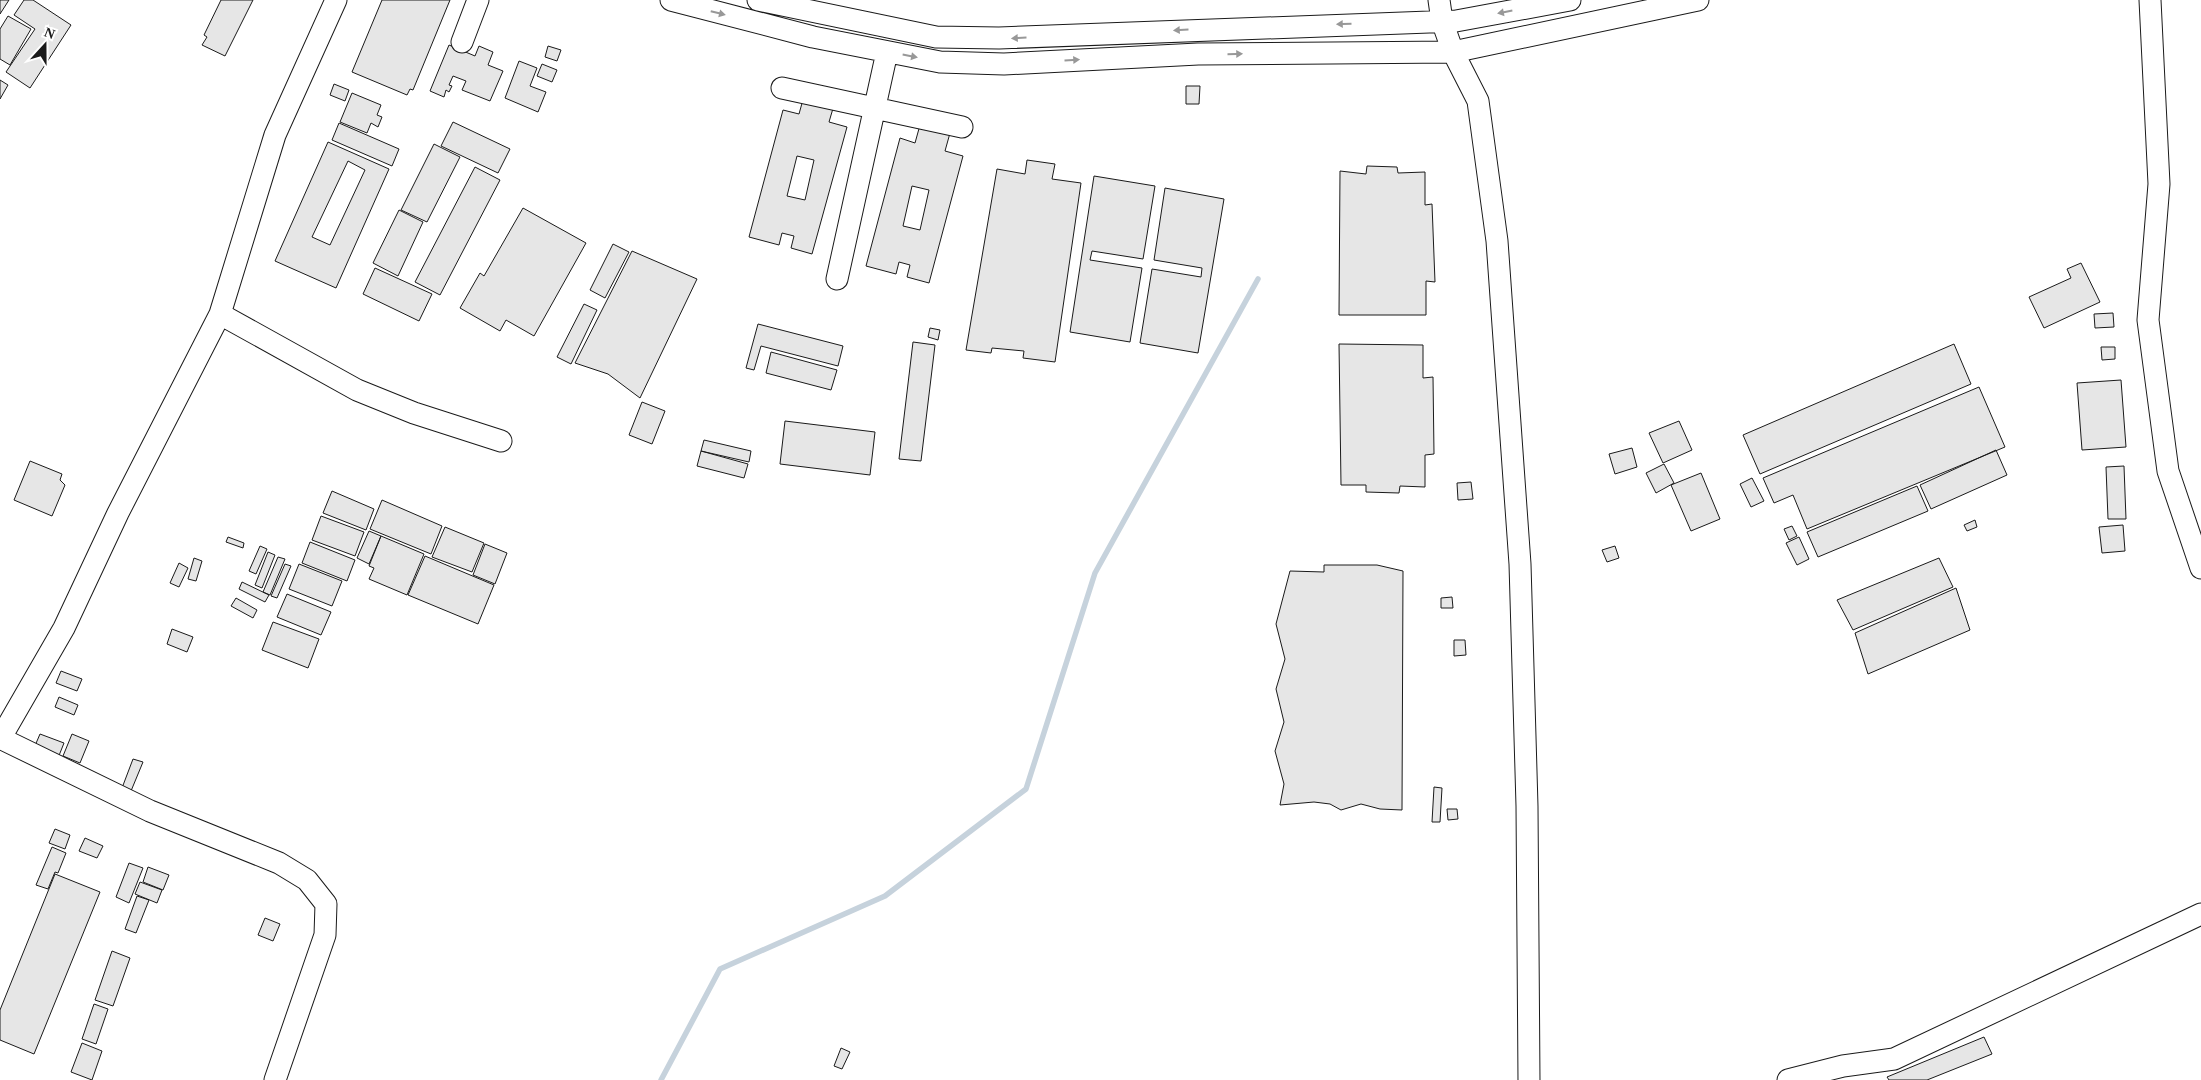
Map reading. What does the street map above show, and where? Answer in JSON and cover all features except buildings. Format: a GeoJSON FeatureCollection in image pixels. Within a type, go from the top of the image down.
{"type":"FeatureCollection","features":[{"type":"Feature","properties":{"kind":"street"},"geometry":{"type":"LineString","coordinates":[[275,1080],[325,935],[326,904],[306,880],[279,863],[150,811],[0,738],[64,628],[118,513],[220,314],[275,135],[336,0]]}},
{"type":"Feature","properties":{"kind":"street"},"geometry":{"type":"LineString","coordinates":[[462,42],[478,0]]}},
{"type":"Feature","properties":{"kind":"street"},"geometry":{"type":"LineString","coordinates":[[671,0],[728,16],[887,52],[940,62],[1004,64],[1198,54],[1453,52],[1698,0]]}},
{"type":"Feature","properties":{"kind":"street"},"geometry":{"type":"LineString","coordinates":[[758,0],[846,20],[936,37],[999,38],[1456,21],[1570,0]]}},
{"type":"Feature","properties":{"kind":"street"},"geometry":{"type":"LineString","coordinates":[[1439,0],[1442,21],[1453,52],[1478,101],[1497,241],[1521,574],[1527,806],[1529,1080]]}},
{"type":"Feature","properties":{"kind":"street"},"geometry":{"type":"LineString","coordinates":[[2150,0],[2159,184],[2148,320],[2168,471],[2201,568]]}},
{"type":"Feature","properties":{"kind":"street"},"geometry":{"type":"LineString","coordinates":[[842,43],[846,20]]}},
{"type":"Feature","properties":{"kind":"street"},"geometry":{"type":"LineString","coordinates":[[836,279],[887,52]]}},
{"type":"Feature","properties":{"kind":"street"},"geometry":{"type":"LineString","coordinates":[[782,88],[962,127]]}},
{"type":"Feature","properties":{"kind":"street"},"geometry":{"type":"LineString","coordinates":[[220,314],[357,390],[414,413],[501,441]]}},
{"type":"Feature","properties":{"kind":"street"},"geometry":{"type":"LineString","coordinates":[[1788,1080],[1843,1066],[1894,1059],[2201,914]]}},
{"type":"Feature","properties":{"kind":"waterway"},"geometry":{"type":"LineString","coordinates":[[661,1080],[720,969],[885,896],[1026,789],[1095,573],[1258,279]]}}]}
